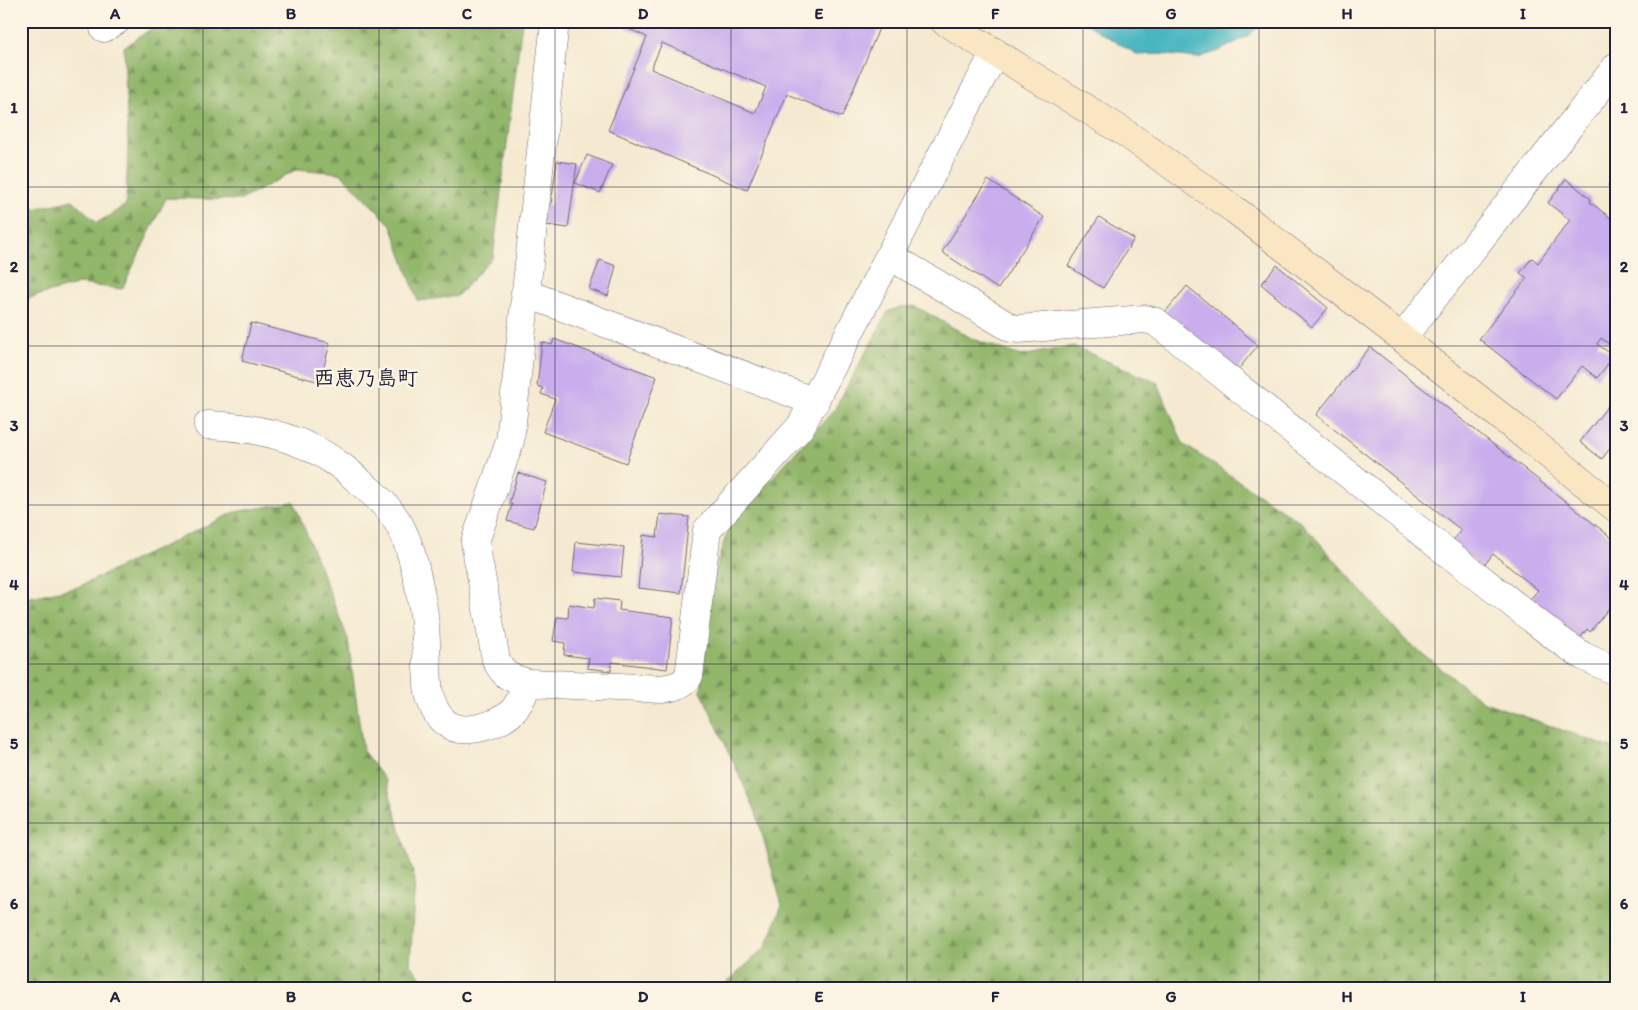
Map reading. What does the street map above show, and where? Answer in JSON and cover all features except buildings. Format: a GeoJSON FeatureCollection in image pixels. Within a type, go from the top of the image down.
{"type":"FeatureCollection","features":[{"type":"Feature","properties":{"kind":"street"},"geometry":{"type":"LineString","coordinates":[[555,21],[510,441],[475,542],[496,660],[501,670],[508,677],[529,682],[662,689],[683,684],[689,676],[707,530],[801,426],[995,52]]}},
{"type":"Feature","properties":{"kind":"street"},"geometry":{"type":"LineString","coordinates":[[944,21],[1132,138],[1235,210],[1402,338],[1617,509]]}},
{"type":"Feature","properties":{"kind":"street"},"geometry":{"type":"LineString","coordinates":[[1402,338],[1617,66]]}},
{"type":"Feature","properties":{"kind":"street"},"geometry":{"type":"LineString","coordinates":[[890,256],[1011,328],[1145,319],[1156,322],[1430,540],[1558,639],[1583,656],[1617,672]]}},
{"type":"Feature","properties":{"kind":"street"},"geometry":{"type":"LineString","coordinates":[[526,293],[814,402]]}},
{"type":"Feature","properties":{"kind":"street"},"geometry":{"type":"LineString","coordinates":[[208,425],[236,426],[258,430],[286,437],[315,449],[338,464],[386,506],[403,532],[412,557],[422,602],[429,693],[432,707],[446,724],[456,728],[471,730],[499,721],[512,711],[522,698],[529,682]]}},
{"type":"Feature","properties":{"kind":"green space"},"geometry":{"type":"Polygon","coordinates":[[[163,21],[522,21],[493,257],[457,296],[418,301],[391,225],[340,173],[297,169],[241,200],[166,198],[122,289],[79,284],[21,300],[21,212],[73,200],[97,223],[126,205],[128,143],[124,47],[163,21]]]}},
{"type":"Feature","properties":{"kind":"green space"},"geometry":{"type":"Polygon","coordinates":[[[915,306],[973,339],[1021,356],[1073,346],[1158,383],[1183,444],[1303,524],[1405,640],[1482,701],[1617,750],[1617,989],[720,989],[766,947],[782,905],[756,812],[701,691],[712,579],[730,524],[834,410],[888,312],[900,307],[915,306]]]}},
{"type":"Feature","properties":{"kind":"green space"},"geometry":{"type":"Polygon","coordinates":[[[294,502],[348,639],[363,751],[386,781],[415,880],[410,965],[431,989],[21,989],[21,599],[78,587],[235,512],[294,502]]]}},
{"type":"Feature","properties":{"kind":"water"},"geometry":{"type":"Polygon","coordinates":[[[1082,21],[1266,21],[1246,37],[1219,51],[1198,58],[1160,54],[1138,55],[1082,21]]]}},
{"type":"Feature","properties":{"kind":"district","name":"西恵乃島町"},"geometry":{"type":"Point","coordinates":[366,378]}}]}
